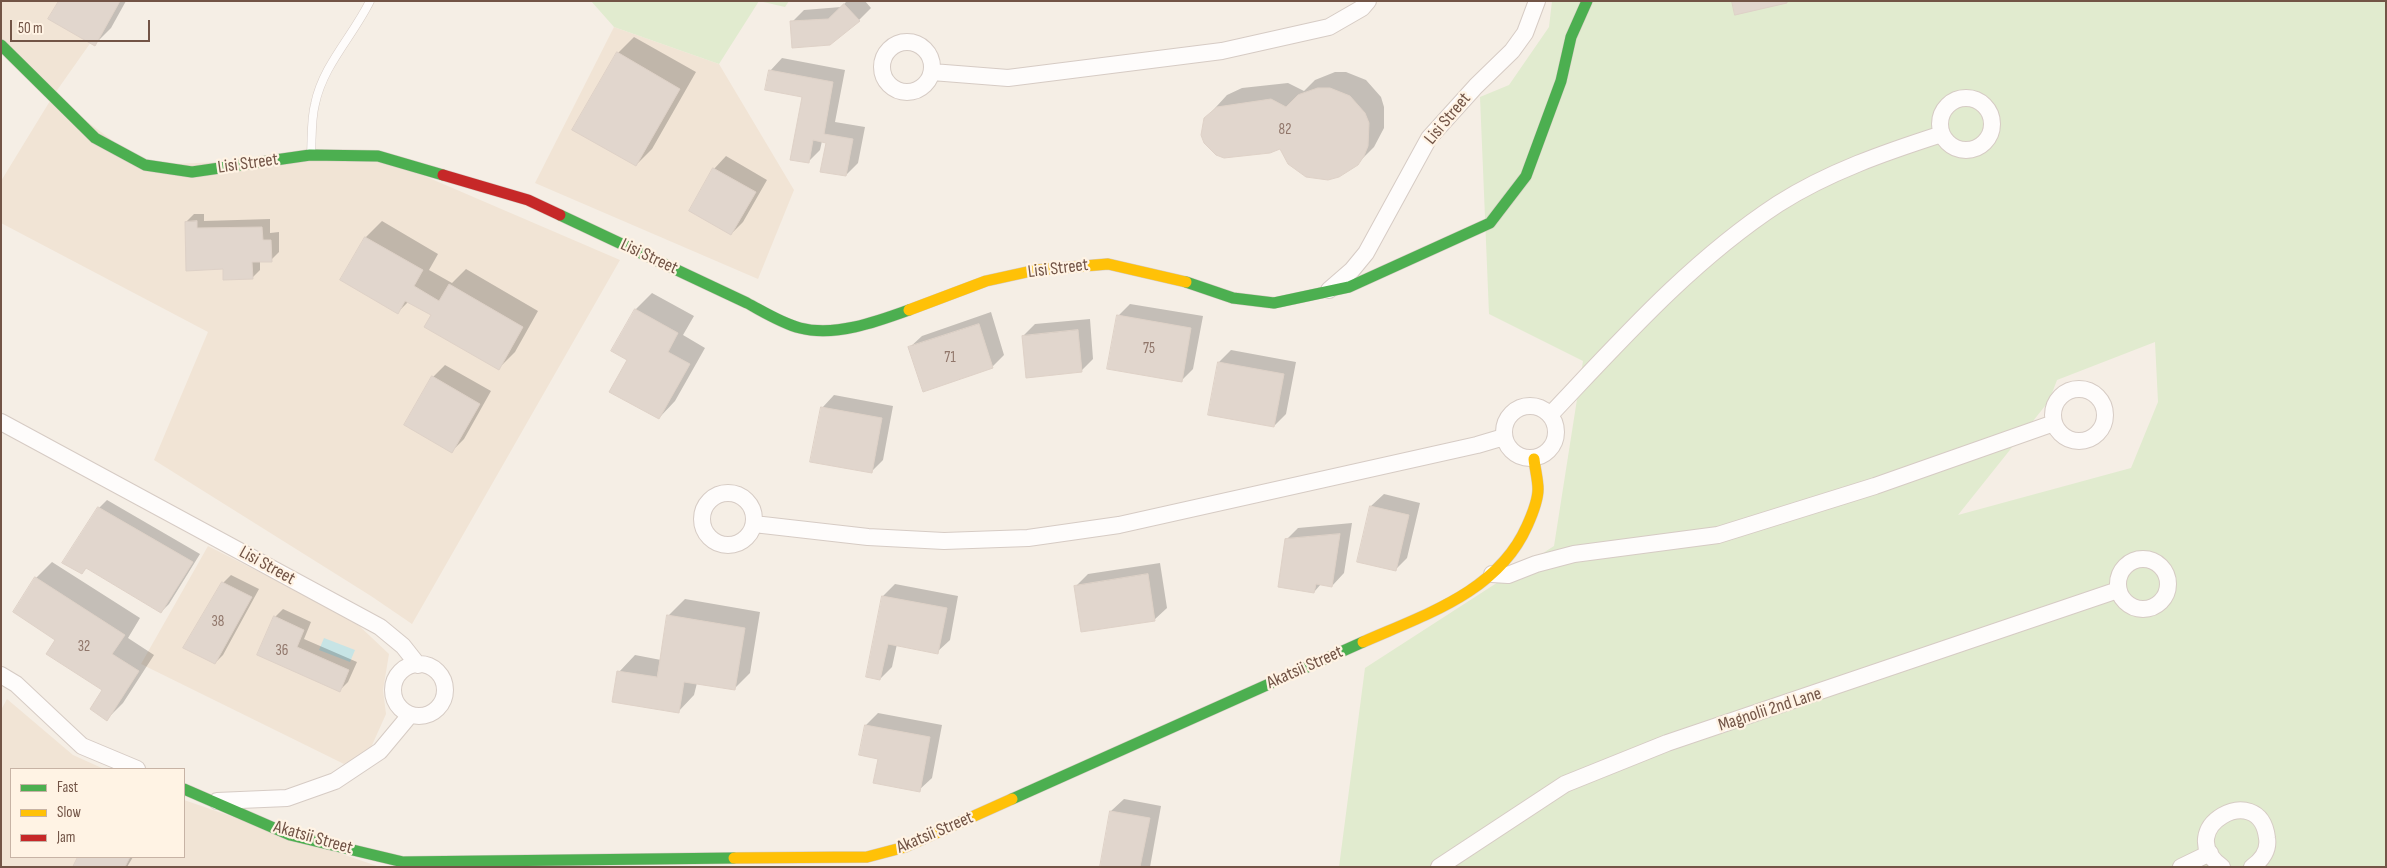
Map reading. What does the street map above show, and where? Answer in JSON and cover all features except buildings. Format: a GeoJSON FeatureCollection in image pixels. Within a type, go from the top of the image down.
{"type":"FeatureCollection","features":[{"type":"Feature","properties":{"kind":"street"},"geometry":{"type":"LineString","coordinates":[[932,72],[1008,78],[1222,51],[1329,28],[1362,8],[1368,1]]}},
{"type":"Feature","properties":{"kind":"street","name":"Lisi Street"},"geometry":{"type":"LineString","coordinates":[[1329,291],[1352,270],[1366,253],[1429,138],[1476,86],[1512,51],[1525,33],[1537,1]]}},
{"type":"Feature","properties":{"kind":"street","name":"Lisi Street"},"geometry":{"type":"LineString","coordinates":[[1,45],[95,138],[145,165],[192,172],[310,156],[378,156],[528,200],[747,303],[774,318],[800,328],[831,331],[886,318],[986,280],[1036,270],[1108,264],[1173,278],[1233,298],[1274,304],[1349,287],[1423,256],[1490,223],[1526,176],[1561,81],[1570,37],[1587,1]]}},
{"type":"Feature","properties":{"kind":"street"},"geometry":{"type":"LineString","coordinates":[[1550,415],[1646,313],[1725,242],[1780,204],[1854,165],[1942,134]]}},
{"type":"Feature","properties":{"kind":"street"},"geometry":{"type":"LineString","coordinates":[[1533,406],[1550,415],[1556,428],[1555,442],[1547,453],[1534,459],[1526,459],[1511,451],[1504,437],[1508,418],[1514,411],[1523,407],[1533,406]]}},
{"type":"Feature","properties":{"kind":"street","name":"Lisi Street"},"geometry":{"type":"LineString","coordinates":[[1,422],[380,627],[403,646],[418,665]]}},
{"type":"Feature","properties":{"kind":"street"},"geometry":{"type":"LineString","coordinates":[[1492,574],[1508,575],[1536,564],[1574,554],[1718,535],[1875,486],[2054,423]]}},
{"type":"Feature","properties":{"kind":"street"},"geometry":{"type":"LineString","coordinates":[[754,524],[868,537],[944,541],[1028,538],[1119,526],[1477,445],[1504,437]]}},
{"type":"Feature","properties":{"kind":"street","name":"Akatsii Street"},"geometry":{"type":"LineString","coordinates":[[212,802],[290,835],[403,862],[548,863],[867,858],[887,853],[923,839],[1457,600],[1492,574],[1519,544],[1532,514],[1538,490],[1534,459]]}},
{"type":"Feature","properties":{"kind":"street","name":"Magnolii 2nd Lane"},"geometry":{"type":"LineString","coordinates":[[1439,867],[1565,784],[1668,744],[2118,590]]}},
{"type":"Feature","properties":{"kind":"street"},"geometry":{"type":"LineString","coordinates":[[418,665],[426,665],[440,674],[445,690],[440,706],[434,712],[418,716],[404,711],[395,700],[394,686],[396,680],[405,669],[418,665]]}},
{"type":"Feature","properties":{"kind":"street"},"geometry":{"type":"LineString","coordinates":[[1,675],[16,684],[82,746],[134,768]]}},
{"type":"Feature","properties":{"kind":"street"},"geometry":{"type":"LineString","coordinates":[[185,789],[212,802],[286,798],[335,781],[380,751],[410,714]]}},
{"type":"Feature","properties":{"kind":"street"},"geometry":{"type":"LineString","coordinates":[[2222,867],[2210,853],[2207,844],[2207,834],[2217,817],[2231,811],[2245,811],[2261,822],[2268,841],[2261,860],[2252,867]]}},
{"type":"Feature","properties":{"kind":"street"},"geometry":{"type":"LineString","coordinates":[[2181,867],[2210,853]]}},
{"type":"Feature","properties":{"kind":"lane"},"geometry":{"type":"LineString","coordinates":[[310,156],[314,104],[322,82],[370,1]]}},
{"type":"Feature","properties":{"kind":"shaded area"},"geometry":{"type":"Polygon","coordinates":[[[1,1],[120,1],[53,96],[1,45],[1,1]]]}},
{"type":"Feature","properties":{"kind":"shaded area"},"geometry":{"type":"Polygon","coordinates":[[[614,27],[719,64],[794,190],[758,279],[535,183],[614,27]]]}},
{"type":"Feature","properties":{"kind":"shaded area"},"geometry":{"type":"Polygon","coordinates":[[[53,96],[145,165],[378,156],[620,260],[412,624],[371,596],[154,460],[208,332],[1,223],[1,181],[53,96]]]}},
{"type":"Feature","properties":{"kind":"shaded area"},"geometry":{"type":"Polygon","coordinates":[[[208,546],[352,619],[389,654],[383,690],[386,714],[369,752],[344,764],[141,664],[208,546]]]}},
{"type":"Feature","properties":{"kind":"shaded area"},"geometry":{"type":"Polygon","coordinates":[[[7,699],[73,755],[102,768],[10,768],[10,858],[185,858],[185,800],[380,867],[1,867],[1,710],[7,699]]]}},
{"type":"Feature","properties":{"kind":"green space"},"geometry":{"type":"Polygon","coordinates":[[[591,1],[759,1],[719,64],[614,27],[591,1]]]}},
{"type":"Feature","properties":{"kind":"green space"},"geometry":{"type":"Polygon","coordinates":[[[759,1],[789,1],[785,7],[759,1]]]}},
{"type":"Feature","properties":{"kind":"green space"},"geometry":{"type":"Polygon","coordinates":[[[1552,1],[2386,1],[2386,867],[1339,867],[1365,668],[1554,546],[1583,361],[1489,314],[1480,97],[1509,85],[1549,27],[1552,1]],[[2155,342],[2057,380],[2049,401],[1958,515],[2131,468],[2158,402],[2155,342]]]}},
{"type":"Feature","properties":{"kind":"water"},"geometry":{"type":"Polygon","coordinates":[[[324,638],[355,650],[350,662],[319,650],[324,638]]]}},
{"type":"Feature","properties":{"kind":"traffic: fast"},"geometry":{"type":"LineString","coordinates":[[1186,282],[1233,298],[1274,303],[1349,287],[1490,223],[1526,176],[1561,81],[1571,37],[1587,1]]}},
{"type":"Feature","properties":{"kind":"traffic: fast"},"geometry":{"type":"LineString","coordinates":[[1,45],[95,138],[145,165],[192,172],[310,155],[378,156],[443,175]]}},
{"type":"Feature","properties":{"kind":"traffic: fast"},"geometry":{"type":"LineString","coordinates":[[560,215],[779,320],[800,328],[827,331],[855,327],[909,310]]}},
{"type":"Feature","properties":{"kind":"traffic: fast"},"geometry":{"type":"LineString","coordinates":[[1012,799],[1363,642]]}},
{"type":"Feature","properties":{"kind":"traffic: fast"},"geometry":{"type":"LineString","coordinates":[[185,789],[290,835],[403,862],[734,858]]}},
{"type":"Feature","properties":{"kind":"traffic: slow"},"geometry":{"type":"LineString","coordinates":[[909,310],[986,281],[1036,270],[1108,264],[1186,282]]}},
{"type":"Feature","properties":{"kind":"traffic: slow"},"geometry":{"type":"LineString","coordinates":[[1363,642],[1457,599],[1498,568],[1514,549],[1527,526],[1534,508],[1538,489],[1534,459]]}},
{"type":"Feature","properties":{"kind":"traffic: slow"},"geometry":{"type":"LineString","coordinates":[[734,858],[867,857],[905,847],[1012,799]]}},
{"type":"Feature","properties":{"kind":"traffic: jam"},"geometry":{"type":"LineString","coordinates":[[443,175],[528,200],[560,215]]}}]}
